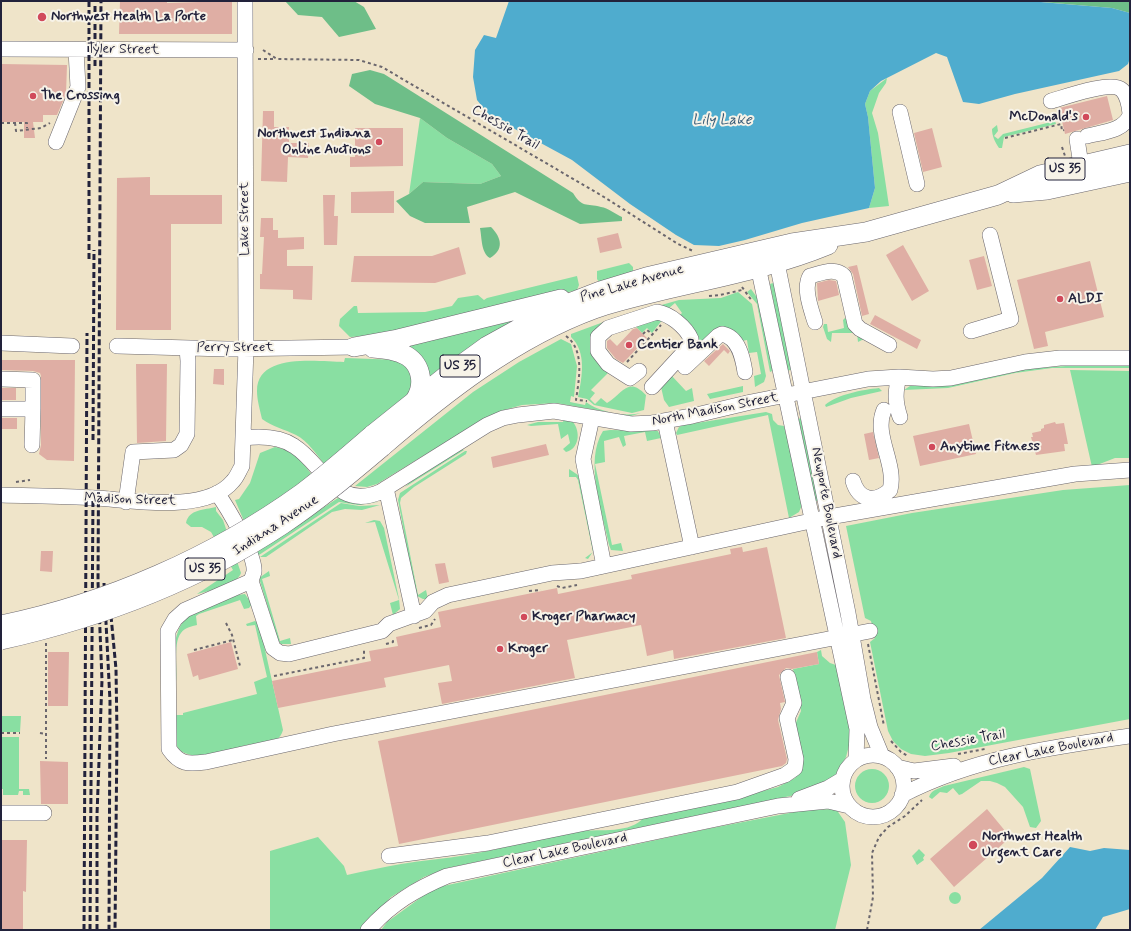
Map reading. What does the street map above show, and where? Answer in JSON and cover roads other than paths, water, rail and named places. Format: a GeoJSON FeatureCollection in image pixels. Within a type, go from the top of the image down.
{"type":"FeatureCollection","features":[{"type":"Feature","properties":{"kind":"main road","name":"Pine Lake Avenue"},"geometry":{"type":"LineString","coordinates":[[377,441],[415,400],[488,346],[556,308],[600,291],[646,277],[775,256],[792,243],[858,233],[1004,193],[1040,175],[1130,154]]}},
{"type":"Feature","properties":{"kind":"main road","name":"Pine Lake Avenue"},"geometry":{"type":"LineString","coordinates":[[1004,193],[1047,190],[1130,172]]}},
{"type":"Feature","properties":{"kind":"main road","name":"Pine Lake Avenue"},"geometry":{"type":"LineString","coordinates":[[377,441],[416,417],[498,358],[528,340],[563,323],[595,309],[757,260]]}},
{"type":"Feature","properties":{"kind":"main road"},"geometry":{"type":"LineString","coordinates":[[354,347],[398,339],[536,304],[600,291]]}},
{"type":"Feature","properties":{"kind":"main road"},"geometry":{"type":"LineString","coordinates":[[354,347],[386,349],[408,357],[416,365],[420,374],[421,384],[419,394],[415,400]]}},
{"type":"Feature","properties":{"kind":"main road","name":"Indiana Avenue"},"geometry":{"type":"LineString","coordinates":[[1,625],[26,620],[102,597],[173,568],[222,544],[377,441]]}},
{"type":"Feature","properties":{"kind":"main road","name":"Indiana Avenue"},"geometry":{"type":"LineString","coordinates":[[1,640],[34,633],[108,610],[171,586],[204,570],[282,525],[340,482],[377,441]]}},
{"type":"Feature","properties":{"kind":"street","name":"Lake Street"},"geometry":{"type":"LineString","coordinates":[[244,438],[246,348],[245,1]]}},
{"type":"Feature","properties":{"kind":"street","name":"Tyler Street"},"geometry":{"type":"LineString","coordinates":[[1,49],[246,50]]}},
{"type":"Feature","properties":{"kind":"street"},"geometry":{"type":"LineString","coordinates":[[56,142],[78,87],[76,50]]}},
{"type":"Feature","properties":{"kind":"street"},"geometry":{"type":"LineString","coordinates":[[1051,101],[1084,92],[1116,86],[1122,89],[1126,95],[1130,114],[1127,122],[1121,127],[1075,137],[1081,165]]}},
{"type":"Feature","properties":{"kind":"street"},"geometry":{"type":"LineString","coordinates":[[900,112],[918,184]]}},
{"type":"Feature","properties":{"kind":"street"},"geometry":{"type":"LineString","coordinates":[[970,331],[1011,319],[990,235]]}},
{"type":"Feature","properties":{"kind":"street","name":"Newporte Boulevard"},"geometry":{"type":"LineString","coordinates":[[775,256],[869,720],[882,756]]}},
{"type":"Feature","properties":{"kind":"street","name":"Newporte Boulevard"},"geometry":{"type":"LineString","coordinates":[[757,260],[813,520],[836,638],[857,729],[856,760]]}},
{"type":"Feature","properties":{"kind":"street"},"geometry":{"type":"LineString","coordinates":[[815,322],[807,281],[810,276],[833,270],[840,272],[844,276],[846,282],[855,324],[860,329],[889,345]]}},
{"type":"Feature","properties":{"kind":"street"},"geometry":{"type":"LineString","coordinates":[[639,371],[630,378],[608,364],[598,351],[598,338],[608,328],[657,312],[669,316],[688,332],[691,339],[687,348],[652,387]]}},
{"type":"Feature","properties":{"kind":"street"},"geometry":{"type":"LineString","coordinates":[[685,367],[722,334],[729,337],[741,351],[745,372]]}},
{"type":"Feature","properties":{"kind":"street"},"geometry":{"type":"LineString","coordinates":[[1,344],[72,346]]}},
{"type":"Feature","properties":{"kind":"street","name":"Perry Street"},"geometry":{"type":"LineString","coordinates":[[117,346],[187,348],[354,347]]}},
{"type":"Feature","properties":{"kind":"street"},"geometry":{"type":"LineString","coordinates":[[126,502],[134,452],[174,450],[181,445],[187,434],[187,348]]}},
{"type":"Feature","properties":{"kind":"street","name":"North Madison Street"},"geometry":{"type":"LineString","coordinates":[[244,438],[258,436],[281,439],[295,446],[338,489],[344,493],[367,496],[386,488],[470,435],[503,418],[554,411],[631,424],[665,421],[868,379],[899,377],[933,379],[951,378],[1025,362],[1060,358],[1130,358]]}},
{"type":"Feature","properties":{"kind":"street"},"geometry":{"type":"LineString","coordinates":[[899,377],[895,391],[896,404],[900,417]]}},
{"type":"Feature","properties":{"kind":"street"},"geometry":{"type":"LineString","coordinates":[[1,379],[33,380],[32,445]]}},
{"type":"Feature","properties":{"kind":"street"},"geometry":{"type":"LineString","coordinates":[[1,409],[33,410]]}},
{"type":"Feature","properties":{"kind":"street"},"geometry":{"type":"LineString","coordinates":[[855,486],[861,496],[869,498],[883,496],[890,490],[891,480],[881,416],[884,410]]}},
{"type":"Feature","properties":{"kind":"street"},"geometry":{"type":"LineString","coordinates":[[592,418],[583,459],[604,566]]}},
{"type":"Feature","properties":{"kind":"street"},"geometry":{"type":"LineString","coordinates":[[665,421],[692,547]]}},
{"type":"Feature","properties":{"kind":"street","name":"Madison Street"},"geometry":{"type":"LineString","coordinates":[[1,495],[93,498],[126,502],[184,502],[201,499],[217,493],[232,482],[242,466],[244,438]]}},
{"type":"Feature","properties":{"kind":"street"},"geometry":{"type":"LineString","coordinates":[[217,493],[235,520],[252,562],[254,571],[251,581],[274,648],[280,653],[289,654],[303,652],[382,631],[390,624],[415,622],[433,602],[448,596],[552,573],[581,571],[829,517],[1075,474],[1130,470]]}},
{"type":"Feature","properties":{"kind":"street"},"geometry":{"type":"LineString","coordinates":[[386,488],[415,622]]}},
{"type":"Feature","properties":{"kind":"street"},"geometry":{"type":"LineString","coordinates":[[251,581],[185,610],[175,619],[168,631],[169,749],[175,759],[187,764],[206,762],[333,734],[852,635],[869,637]]}},
{"type":"Feature","properties":{"kind":"street"},"geometry":{"type":"LineString","coordinates":[[389,856],[488,843],[730,794],[785,775],[795,768],[796,759],[787,718],[794,703],[788,677]]}},
{"type":"Feature","properties":{"kind":"street","name":"Clear Lake Boulevard"},"geometry":{"type":"LineString","coordinates":[[902,795],[921,785],[973,766],[1034,751],[1130,736]]}},
{"type":"Feature","properties":{"kind":"street"},"geometry":{"type":"LineString","coordinates":[[869,755],[882,756],[890,760],[897,767],[903,780],[902,795],[893,809],[877,816],[862,815],[849,806],[842,789],[842,779],[848,768],[856,760],[869,755]]}},
{"type":"Feature","properties":{"kind":"street","name":"Clear Lake Boulevard"},"geometry":{"type":"LineString","coordinates":[[897,767],[914,771],[957,765],[973,766]]}},
{"type":"Feature","properties":{"kind":"street","name":"Clear Lake Boulevard"},"geometry":{"type":"LineString","coordinates":[[778,806],[828,788],[842,779]]}},
{"type":"Feature","properties":{"kind":"street","name":"Clear Lake Boulevard"},"geometry":{"type":"LineString","coordinates":[[368,930],[395,904],[417,889],[447,876],[778,806],[828,801],[849,806]]}},
{"type":"Feature","properties":{"kind":"street"},"geometry":{"type":"LineString","coordinates":[[1,813],[44,813]]}},
{"type":"Feature","properties":{"kind":"water","name":"Lily Lake"},"geometry":{"type":"Polygon","coordinates":[[[509,1],[1029,1],[1112,8],[1130,13],[1130,58],[1128,64],[1119,71],[1015,94],[979,104],[963,102],[947,57],[936,53],[881,81],[870,91],[865,104],[868,117],[875,188],[869,208],[802,223],[719,246],[694,245],[676,235],[630,204],[572,160],[489,115],[477,100],[473,77],[475,50],[484,35],[496,38],[509,1]]]}},
{"type":"Feature","properties":{"kind":"water"},"geometry":{"type":"Polygon","coordinates":[[[1070,847],[1090,851],[1104,848],[1130,850],[1130,909],[1103,917],[1095,930],[979,930],[1042,878],[1070,847]]]}},
{"type":"Feature","properties":{"kind":"railway"},"geometry":{"type":"LineString","coordinates":[[89,1],[89,259]]}},
{"type":"Feature","properties":{"kind":"railway"},"geometry":{"type":"LineString","coordinates":[[97,930],[97,815],[102,680],[98,582],[101,1]]}},
{"type":"Feature","properties":{"kind":"railway"},"geometry":{"type":"LineString","coordinates":[[95,6],[95,66]]}},
{"type":"Feature","properties":{"kind":"railway"},"geometry":{"type":"LineString","coordinates":[[93,440],[94,250]]}},
{"type":"Feature","properties":{"kind":"railway"},"geometry":{"type":"LineString","coordinates":[[84,930],[87,333]]}},
{"type":"Feature","properties":{"kind":"railway"},"geometry":{"type":"LineString","coordinates":[[90,930],[93,496]]}},
{"type":"Feature","properties":{"kind":"railway"},"geometry":{"type":"LineString","coordinates":[[104,583],[110,701],[109,930]]}},
{"type":"Feature","properties":{"kind":"railway"},"geometry":{"type":"LineString","coordinates":[[111,616],[116,669],[117,734],[115,930]]}},
{"type":"Feature","properties":{"kind":"place","name":"Northwest Health La Porte"},"geometry":{"type":"Point","coordinates":[42,17]}},
{"type":"Feature","properties":{"kind":"place","name":"The Crossing"},"geometry":{"type":"Point","coordinates":[33,96]}},
{"type":"Feature","properties":{"kind":"place","name":"McDonald's"},"geometry":{"type":"Point","coordinates":[1086,117]}},
{"type":"Feature","properties":{"kind":"place","name":"Northwest Indiana Online Auctions"},"geometry":{"type":"Point","coordinates":[379,142]}},
{"type":"Feature","properties":{"kind":"place","name":"ALDI"},"geometry":{"type":"Point","coordinates":[1060,299]}},
{"type":"Feature","properties":{"kind":"place","name":"Centier Bank"},"geometry":{"type":"Point","coordinates":[629,345]}},
{"type":"Feature","properties":{"kind":"place","name":"Anytime Fitness"},"geometry":{"type":"Point","coordinates":[932,447]}},
{"type":"Feature","properties":{"kind":"place","name":"Kroger Pharmacy"},"geometry":{"type":"Point","coordinates":[524,617]}},
{"type":"Feature","properties":{"kind":"place","name":"Kroger"},"geometry":{"type":"Point","coordinates":[500,649]}},
{"type":"Feature","properties":{"kind":"place","name":"Northwest Health Urgent Care"},"geometry":{"type":"Point","coordinates":[973,845]}}]}
